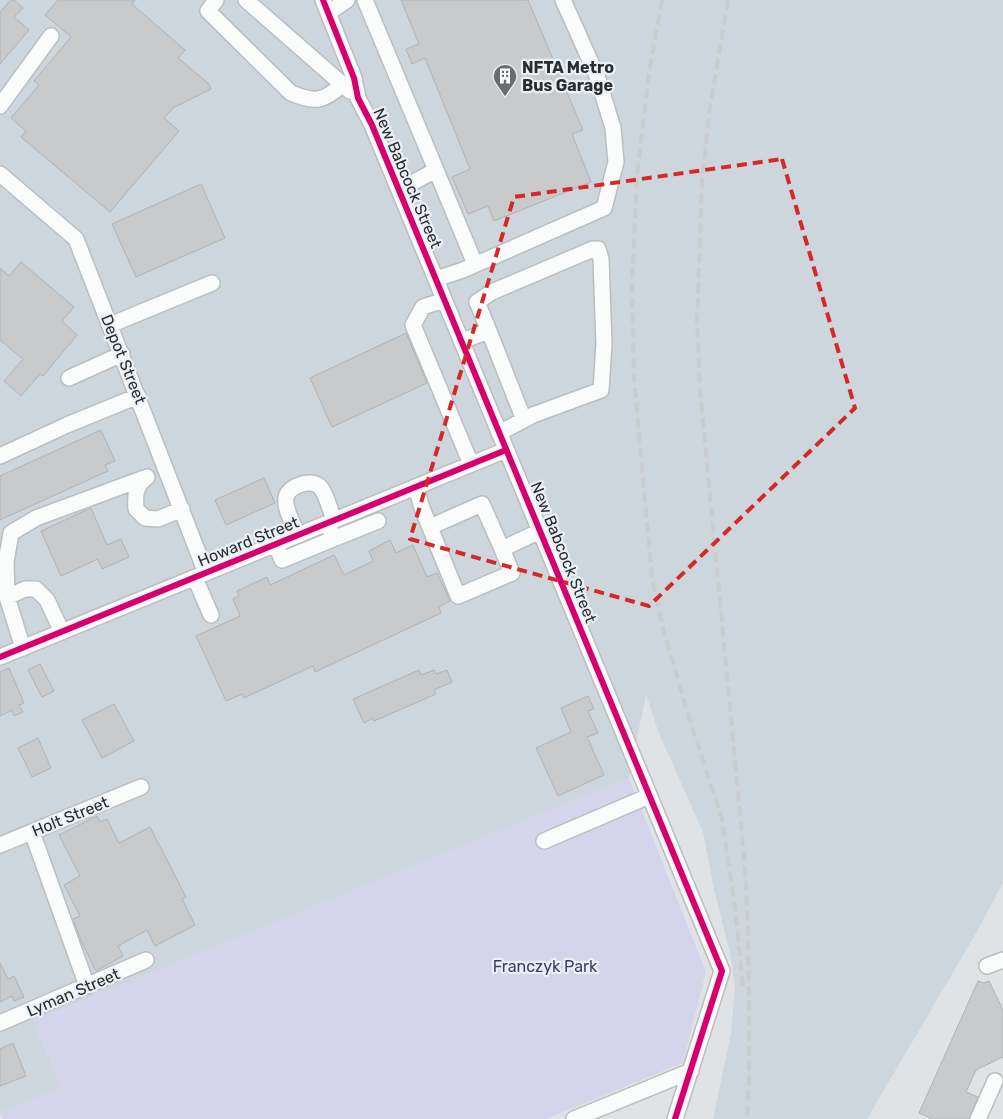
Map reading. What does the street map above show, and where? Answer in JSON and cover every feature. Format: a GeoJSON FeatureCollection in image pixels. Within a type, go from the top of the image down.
{"type":"FeatureCollection","features":[{"type":"Feature","properties":{"kind":"street"},"geometry":{"type":"LineString","coordinates":[[216,0],[208,11],[291,93],[307,100],[321,99],[343,84]]}},
{"type":"Feature","properties":{"kind":"street"},"geometry":{"type":"LineString","coordinates":[[246,0],[358,98]]}},
{"type":"Feature","properties":{"kind":"street"},"geometry":{"type":"LineString","coordinates":[[325,6],[347,0]]}},
{"type":"Feature","properties":{"kind":"street"},"geometry":{"type":"LineString","coordinates":[[365,0],[475,264]]}},
{"type":"Feature","properties":{"kind":"street"},"geometry":{"type":"LineString","coordinates":[[436,279],[604,208],[616,162],[613,128],[597,76],[563,0]]}},
{"type":"Feature","properties":{"kind":"street","name":"New Babcock Street"},"geometry":{"type":"LineString","coordinates":[[325,6],[354,78],[358,98],[372,125],[722,971],[675,1119]]}},
{"type":"Feature","properties":{"kind":"street"},"geometry":{"type":"LineString","coordinates":[[0,106],[52,36]]}},
{"type":"Feature","properties":{"kind":"street"},"geometry":{"type":"LineString","coordinates":[[399,190],[436,170]]}},
{"type":"Feature","properties":{"kind":"street","name":"Depot Street"},"geometry":{"type":"LineString","coordinates":[[0,174],[76,239],[182,509],[211,615]]}},
{"type":"Feature","properties":{"kind":"street"},"geometry":{"type":"LineString","coordinates":[[499,433],[524,420],[601,390],[604,344],[601,259],[598,249],[593,249],[492,292],[477,302],[524,420]]}},
{"type":"Feature","properties":{"kind":"street"},"geometry":{"type":"LineString","coordinates":[[110,325],[212,284]]}},
{"type":"Feature","properties":{"kind":"street"},"geometry":{"type":"LineString","coordinates":[[444,300],[423,307],[413,325],[472,464]]}},
{"type":"Feature","properties":{"kind":"street"},"geometry":{"type":"LineString","coordinates":[[462,341],[489,331]]}},
{"type":"Feature","properties":{"kind":"street"},"geometry":{"type":"LineString","coordinates":[[69,378],[122,354]]}},
{"type":"Feature","properties":{"kind":"street"},"geometry":{"type":"LineString","coordinates":[[0,456],[67,425],[138,396]]}},
{"type":"Feature","properties":{"kind":"street","name":"Howard Street"},"geometry":{"type":"LineString","coordinates":[[0,657],[506,450]]}},
{"type":"Feature","properties":{"kind":"street"},"geometry":{"type":"LineString","coordinates":[[23,648],[7,597],[6,562],[11,533],[36,518],[147,477],[166,468]]}},
{"type":"Feature","properties":{"kind":"street"},"geometry":{"type":"LineString","coordinates":[[147,477],[140,482],[135,496],[136,509],[145,518],[158,519],[182,509]]}},
{"type":"Feature","properties":{"kind":"street"},"geometry":{"type":"LineString","coordinates":[[298,535],[285,503],[286,495],[291,489],[308,482],[316,483],[321,488],[331,522],[333,539]]}},
{"type":"Feature","properties":{"kind":"street"},"geometry":{"type":"LineString","coordinates":[[416,487],[430,527],[458,596],[512,573],[482,504],[430,527]]}},
{"type":"Feature","properties":{"kind":"street"},"geometry":{"type":"LineString","coordinates":[[276,544],[282,560],[378,521]]}},
{"type":"Feature","properties":{"kind":"street"},"geometry":{"type":"LineString","coordinates":[[502,549],[540,531]]}},
{"type":"Feature","properties":{"kind":"street"},"geometry":{"type":"LineString","coordinates":[[7,597],[25,589],[36,589],[46,600],[62,632]]}},
{"type":"Feature","properties":{"kind":"street","name":"Holt Street"},"geometry":{"type":"LineString","coordinates":[[0,845],[141,788]]}},
{"type":"Feature","properties":{"kind":"street"},"geometry":{"type":"LineString","coordinates":[[544,841],[649,796]]}},
{"type":"Feature","properties":{"kind":"street"},"geometry":{"type":"LineString","coordinates":[[32,832],[87,986]]}},
{"type":"Feature","properties":{"kind":"street","name":"Lyman Street"},"geometry":{"type":"LineString","coordinates":[[0,1023],[146,960]]}},
{"type":"Feature","properties":{"kind":"street"},"geometry":{"type":"LineString","coordinates":[[987,966],[1003,960]]}},
{"type":"Feature","properties":{"kind":"street"},"geometry":{"type":"LineString","coordinates":[[574,1119],[691,1071]]}},
{"type":"Feature","properties":{"kind":"street"},"geometry":{"type":"LineString","coordinates":[[978,1119],[995,1081]]}},
{"type":"Feature","properties":{"kind":"highlighted area"},"geometry":{"type":"Polygon","coordinates":[[[782,159],[855,408],[649,606],[410,539],[514,197],[782,159]]]}},
{"type":"Feature","properties":{"kind":"shaded area"},"geometry":{"type":"Polygon","coordinates":[[[0,0],[1003,0],[1003,883],[972,940],[867,1119],[713,1119],[731,1033],[735,987],[730,953],[714,889],[703,832],[658,731],[646,694],[629,778],[33,1021],[62,1088],[0,1113],[0,0]]]}},
{"type":"Feature","properties":{"kind":"green space","name":"Franczyk Park"},"geometry":{"type":"Polygon","coordinates":[[[629,778],[706,972],[683,1063],[546,1119],[3,1119],[0,1113],[62,1088],[33,1021],[629,778]]]}},
{"type":"Feature","properties":{"kind":"building"},"geometry":{"type":"Polygon","coordinates":[[[11,0],[14,0],[23,8],[14,17],[29,30],[0,64],[0,12],[11,0]]]}},
{"type":"Feature","properties":{"kind":"building"},"geometry":{"type":"Polygon","coordinates":[[[58,0],[135,0],[132,4],[185,50],[178,58],[209,84],[211,89],[173,108],[164,118],[179,131],[110,212],[21,137],[26,131],[11,118],[39,85],[34,81],[71,37],[45,15],[58,0]]]}},
{"type":"Feature","properties":{"kind":"building","name":"NFTA Metro Bus Garage"},"geometry":{"type":"Polygon","coordinates":[[[401,0],[528,0],[583,130],[572,134],[591,182],[494,221],[488,206],[468,214],[452,177],[470,169],[425,58],[412,64],[406,49],[419,44],[401,0]]]}},
{"type":"Feature","properties":{"kind":"building"},"geometry":{"type":"Polygon","coordinates":[[[201,184],[225,238],[136,277],[112,224],[201,184]]]}},
{"type":"Feature","properties":{"kind":"building"},"geometry":{"type":"Polygon","coordinates":[[[21,262],[74,307],[62,321],[77,335],[43,376],[40,374],[21,396],[4,381],[23,359],[0,340],[0,268],[9,276],[21,262]]]}},
{"type":"Feature","properties":{"kind":"building"},"geometry":{"type":"Polygon","coordinates":[[[406,333],[427,383],[332,427],[310,378],[406,333]]]}},
{"type":"Feature","properties":{"kind":"building"},"geometry":{"type":"Polygon","coordinates":[[[101,430],[115,461],[105,465],[108,471],[0,520],[0,476],[101,430]]]}},
{"type":"Feature","properties":{"kind":"building"},"geometry":{"type":"Polygon","coordinates":[[[264,478],[275,503],[226,525],[215,500],[264,478]]]}},
{"type":"Feature","properties":{"kind":"building"},"geometry":{"type":"Polygon","coordinates":[[[91,508],[107,545],[121,539],[129,557],[102,569],[98,559],[61,576],[41,531],[91,508]]]}},
{"type":"Feature","properties":{"kind":"building"},"geometry":{"type":"Polygon","coordinates":[[[390,540],[396,553],[413,545],[427,577],[437,573],[450,601],[439,607],[441,613],[315,672],[313,666],[244,698],[242,694],[226,701],[196,636],[240,616],[233,599],[239,596],[237,591],[267,577],[270,585],[334,555],[344,575],[373,561],[369,551],[390,540]]]}},
{"type":"Feature","properties":{"kind":"building"},"geometry":{"type":"Polygon","coordinates":[[[40,664],[54,691],[42,697],[28,670],[40,664]]]}},
{"type":"Feature","properties":{"kind":"building"},"geometry":{"type":"Polygon","coordinates":[[[9,668],[24,703],[19,705],[23,712],[14,716],[12,710],[0,716],[0,672],[9,668]]]}},
{"type":"Feature","properties":{"kind":"building"},"geometry":{"type":"Polygon","coordinates":[[[419,670],[421,675],[434,670],[436,674],[447,670],[452,682],[434,690],[436,694],[374,721],[373,718],[364,723],[353,699],[419,670]]]}},
{"type":"Feature","properties":{"kind":"building"},"geometry":{"type":"Polygon","coordinates":[[[588,696],[594,709],[588,711],[598,733],[587,737],[604,775],[558,796],[536,748],[571,732],[561,708],[588,696]]]}},
{"type":"Feature","properties":{"kind":"building"},"geometry":{"type":"Polygon","coordinates":[[[114,704],[134,741],[102,758],[82,720],[114,704]]]}},
{"type":"Feature","properties":{"kind":"building"},"geometry":{"type":"Polygon","coordinates":[[[38,738],[51,768],[32,777],[18,748],[38,738]]]}},
{"type":"Feature","properties":{"kind":"building"},"geometry":{"type":"Polygon","coordinates":[[[97,816],[100,822],[107,819],[119,843],[150,827],[186,897],[182,899],[195,925],[155,946],[147,930],[118,946],[123,956],[96,971],[73,919],[80,916],[64,885],[80,876],[59,835],[97,816]]]}},
{"type":"Feature","properties":{"kind":"building"},"geometry":{"type":"Polygon","coordinates":[[[0,963],[8,979],[14,976],[24,997],[14,1001],[12,996],[0,1002],[0,963]]]}},
{"type":"Feature","properties":{"kind":"building"},"geometry":{"type":"Polygon","coordinates":[[[978,981],[984,983],[989,981],[1003,1010],[1003,1057],[976,1070],[966,1092],[978,1097],[969,1119],[932,1119],[919,1113],[978,981]]]}},
{"type":"Feature","properties":{"kind":"building"},"geometry":{"type":"Polygon","coordinates":[[[13,1043],[26,1076],[0,1086],[0,1049],[13,1043]]]}},
{"type":"Feature","properties":{"kind":"railway"},"geometry":{"type":"LineString","coordinates":[[662,0],[649,72],[637,177],[632,283],[634,379],[652,577],[662,625],[722,819],[735,908],[743,988]]}},
{"type":"Feature","properties":{"kind":"railway"},"geometry":{"type":"LineString","coordinates":[[728,0],[709,114],[702,182],[697,321],[700,390],[744,856],[748,924],[749,1006],[747,1119]]}},
{"type":"Feature","properties":{"kind":"cycle path"},"geometry":{"type":"LineString","coordinates":[[323,0],[354,78],[358,98],[372,125],[722,971],[675,1119]]}},
{"type":"Feature","properties":{"kind":"cycle path"},"geometry":{"type":"LineString","coordinates":[[0,657],[506,450]]}},
{"type":"Feature","properties":{"kind":"place","name":"NFTA Metro Bus Garage"},"geometry":{"type":"Point","coordinates":[505,97]}}]}
